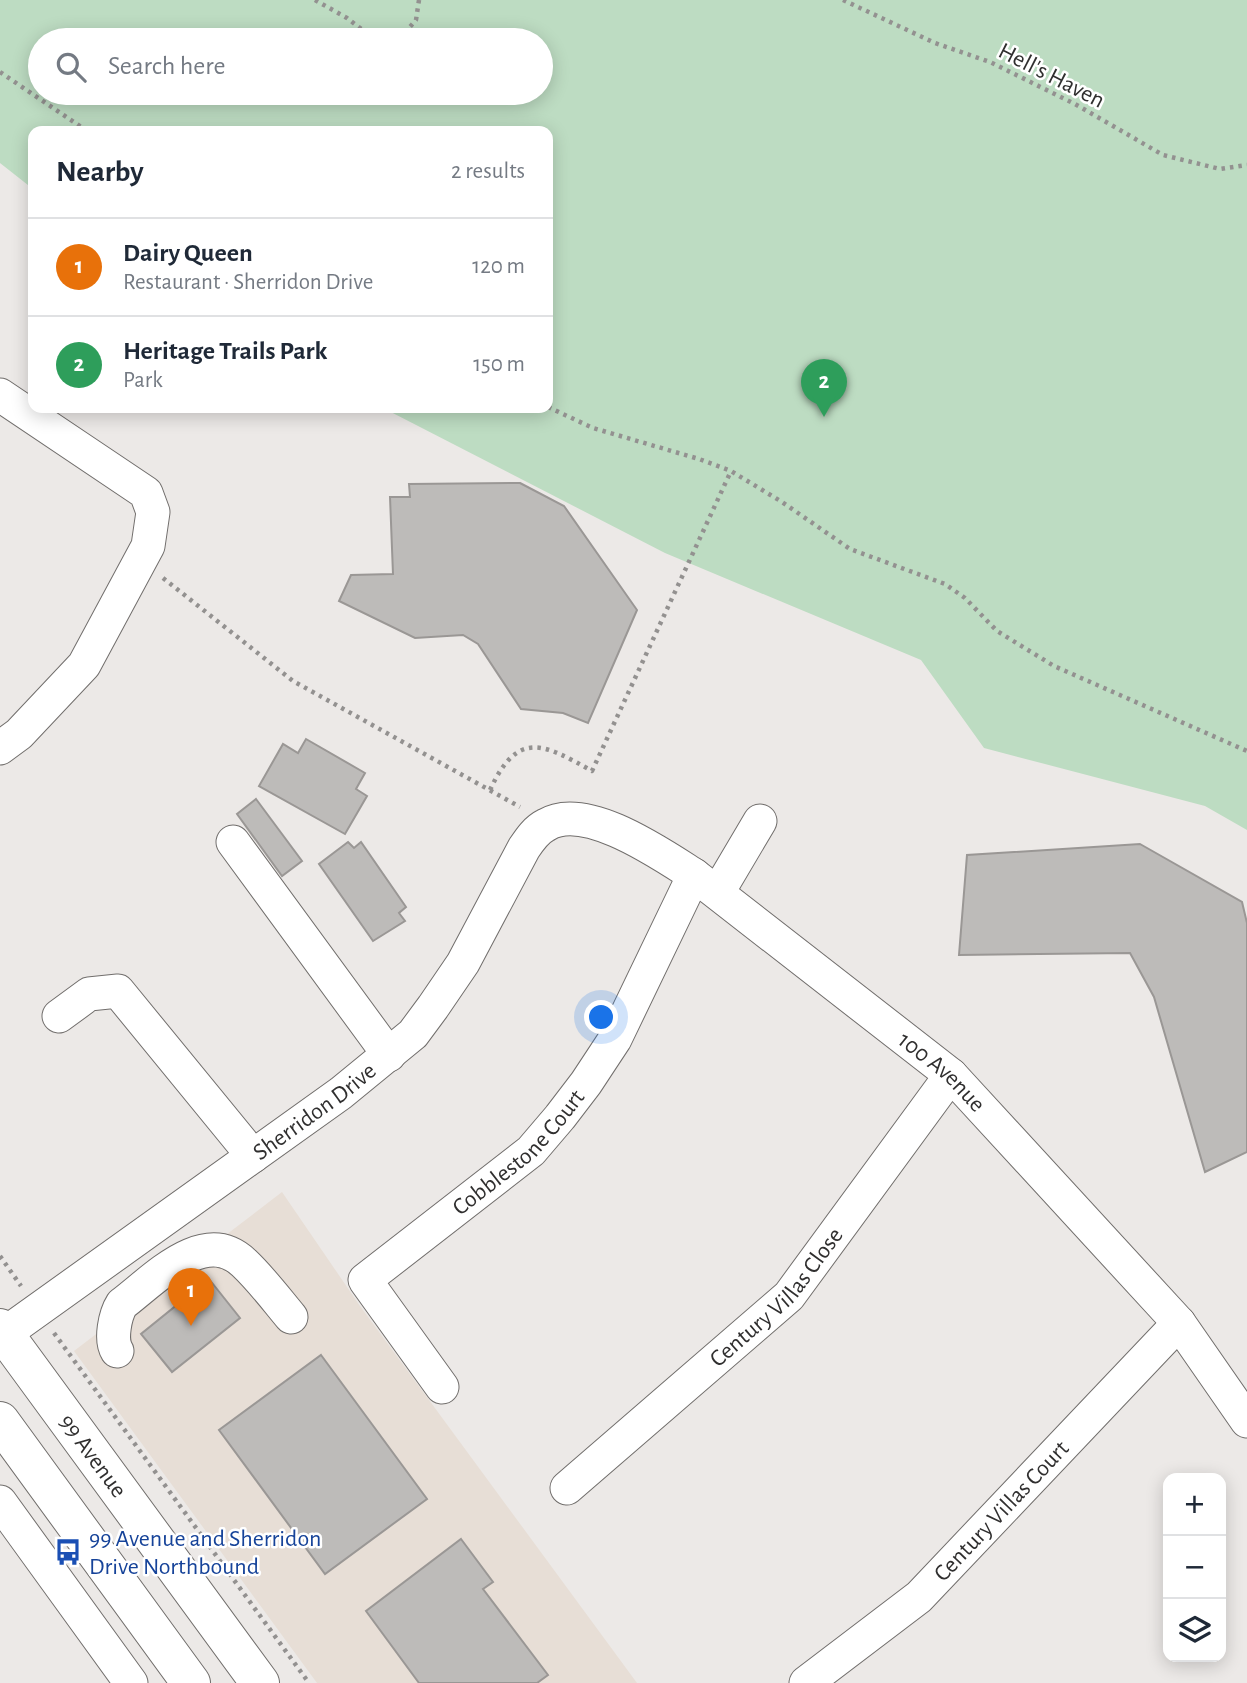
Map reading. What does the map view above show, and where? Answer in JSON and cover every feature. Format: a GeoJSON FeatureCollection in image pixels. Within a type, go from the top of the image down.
{"type":"FeatureCollection","features":[{"type":"Feature","properties":{"kind":"main road","name":"99 Avenue"},"geometry":{"type":"LineString","coordinates":[[1,1333],[260,1683]]}},
{"type":"Feature","properties":{"kind":"main road"},"geometry":{"type":"LineString","coordinates":[[0,1421],[191,1683]]}},
{"type":"Feature","properties":{"kind":"street"},"geometry":{"type":"LineString","coordinates":[[0,395],[146,493],[153,512],[148,546],[84,664],[19,734],[0,748]]}},
{"type":"Feature","properties":{"kind":"street","name":"100 Avenue"},"geometry":{"type":"LineString","coordinates":[[553,822],[590,820],[654,849],[706,884],[950,1075],[1179,1323],[1247,1420]]}},
{"type":"Feature","properties":{"kind":"street"},"geometry":{"type":"LineString","coordinates":[[706,884],[760,821]]}},
{"type":"Feature","properties":{"kind":"street","name":"Sherridon Drive"},"geometry":{"type":"LineString","coordinates":[[1,1333],[253,1156],[413,1034],[463,963],[524,848],[533,835],[553,822]]}},
{"type":"Feature","properties":{"kind":"street"},"geometry":{"type":"LineString","coordinates":[[233,842],[388,1055]]}},
{"type":"Feature","properties":{"kind":"street","name":"Cobblestone Court"},"geometry":{"type":"LineString","coordinates":[[442,1387],[365,1280],[531,1151],[586,1083],[615,1039],[706,884]]}},
{"type":"Feature","properties":{"kind":"street"},"geometry":{"type":"LineString","coordinates":[[59,1016],[89,994],[118,991],[253,1156]]}},
{"type":"Feature","properties":{"kind":"street","name":"Century Villas Close"},"geometry":{"type":"LineString","coordinates":[[567,1488],[789,1296],[950,1075]]}},
{"type":"Feature","properties":{"kind":"street"},"geometry":{"type":"LineString","coordinates":[[117,1351],[114,1340],[118,1312],[122,1304],[186,1256],[199,1251],[229,1252],[243,1262],[291,1317]]}},
{"type":"Feature","properties":{"kind":"street","name":"Century Villas Court"},"geometry":{"type":"LineString","coordinates":[[806,1683],[919,1597],[1179,1323]]}},
{"type":"Feature","properties":{"kind":"street"},"geometry":{"type":"LineString","coordinates":[[0,1502],[131,1683]]}},
{"type":"Feature","properties":{"kind":"path"},"geometry":{"type":"LineString","coordinates":[[315,0],[360,28]]}},
{"type":"Feature","properties":{"kind":"path"},"geometry":{"type":"LineString","coordinates":[[409,28],[416,20],[419,0]]}},
{"type":"Feature","properties":{"kind":"path","name":"Hell's Haven"},"geometry":{"type":"LineString","coordinates":[[843,0],[935,43],[990,62],[1075,104],[1163,155],[1220,169],[1247,165]]}},
{"type":"Feature","properties":{"kind":"path"},"geometry":{"type":"LineString","coordinates":[[0,72],[28,91]]}},
{"type":"Feature","properties":{"kind":"path"},"geometry":{"type":"LineString","coordinates":[[49,105],[80,126]]}},
{"type":"Feature","properties":{"kind":"path"},"geometry":{"type":"LineString","coordinates":[[553,409],[593,428],[731,471],[782,502],[850,550],[945,584],[965,598],[997,631],[1054,666],[1247,751]]}},
{"type":"Feature","properties":{"kind":"path"},"geometry":{"type":"LineString","coordinates":[[490,790],[509,759],[525,749],[539,747],[554,750],[592,771],[731,471]]}},
{"type":"Feature","properties":{"kind":"path"},"geometry":{"type":"LineString","coordinates":[[139,563],[161,577],[293,681],[553,822]]}},
{"type":"Feature","properties":{"kind":"path"},"geometry":{"type":"LineString","coordinates":[[0,1256],[17,1279]]}},
{"type":"Feature","properties":{"kind":"path"},"geometry":{"type":"LineString","coordinates":[[60,1342],[309,1683]]}},
{"type":"Feature","properties":{"kind":"shaded area"},"geometry":{"type":"Polygon","coordinates":[[[282,1192],[360,1306],[637,1683],[317,1683],[74,1351],[282,1192]]]}},
{"type":"Feature","properties":{"kind":"green space"},"geometry":{"type":"Polygon","coordinates":[[[0,0],[1247,0],[1247,830],[1205,806],[984,748],[921,660],[665,553],[393,413],[553,413],[553,126],[28,126],[28,185],[0,163],[0,0]]]}},
{"type":"Feature","properties":{"kind":"building"},"geometry":{"type":"Polygon","coordinates":[[[520,483],[564,506],[637,610],[588,723],[563,713],[521,709],[478,644],[463,635],[415,638],[339,601],[351,575],[393,574],[390,497],[410,497],[409,484],[520,483]]]}},
{"type":"Feature","properties":{"kind":"building"},"geometry":{"type":"Polygon","coordinates":[[[306,739],[365,773],[356,789],[367,796],[345,834],[259,786],[283,744],[298,753],[306,739]]]}},
{"type":"Feature","properties":{"kind":"building"},"geometry":{"type":"Polygon","coordinates":[[[256,799],[302,861],[282,876],[237,814],[256,799]]]}},
{"type":"Feature","properties":{"kind":"building"},"geometry":{"type":"Polygon","coordinates":[[[348,842],[354,848],[361,842],[406,907],[399,913],[405,921],[373,941],[319,864],[348,842]]]}},
{"type":"Feature","properties":{"kind":"building"},"geometry":{"type":"Polygon","coordinates":[[[1140,844],[1242,902],[1247,923],[1247,1152],[1205,1172],[1154,997],[1130,953],[959,955],[967,855],[1140,844]]]}},
{"type":"Feature","properties":{"kind":"building"},"geometry":{"type":"Polygon","coordinates":[[[209,1279],[240,1318],[172,1372],[141,1334],[209,1279]]]}},
{"type":"Feature","properties":{"kind":"building"},"geometry":{"type":"Polygon","coordinates":[[[321,1355],[427,1499],[325,1574],[219,1430],[321,1355]]]}},
{"type":"Feature","properties":{"kind":"building"},"geometry":{"type":"Polygon","coordinates":[[[461,1539],[493,1582],[483,1589],[548,1675],[537,1683],[419,1683],[366,1611],[461,1539]]]}},
{"type":"Feature","properties":{"kind":"place","name":"Heritage Trails Park"},"geometry":{"type":"Point","coordinates":[824,417]}},
{"type":"Feature","properties":{"kind":"place","name":"Dairy Queen"},"geometry":{"type":"Point","coordinates":[191,1326]}},
{"type":"Feature","properties":{"kind":"place","name":"99 Avenue and Sherridon Drive Northbound"},"geometry":{"type":"Point","coordinates":[68,1552]}}]}
